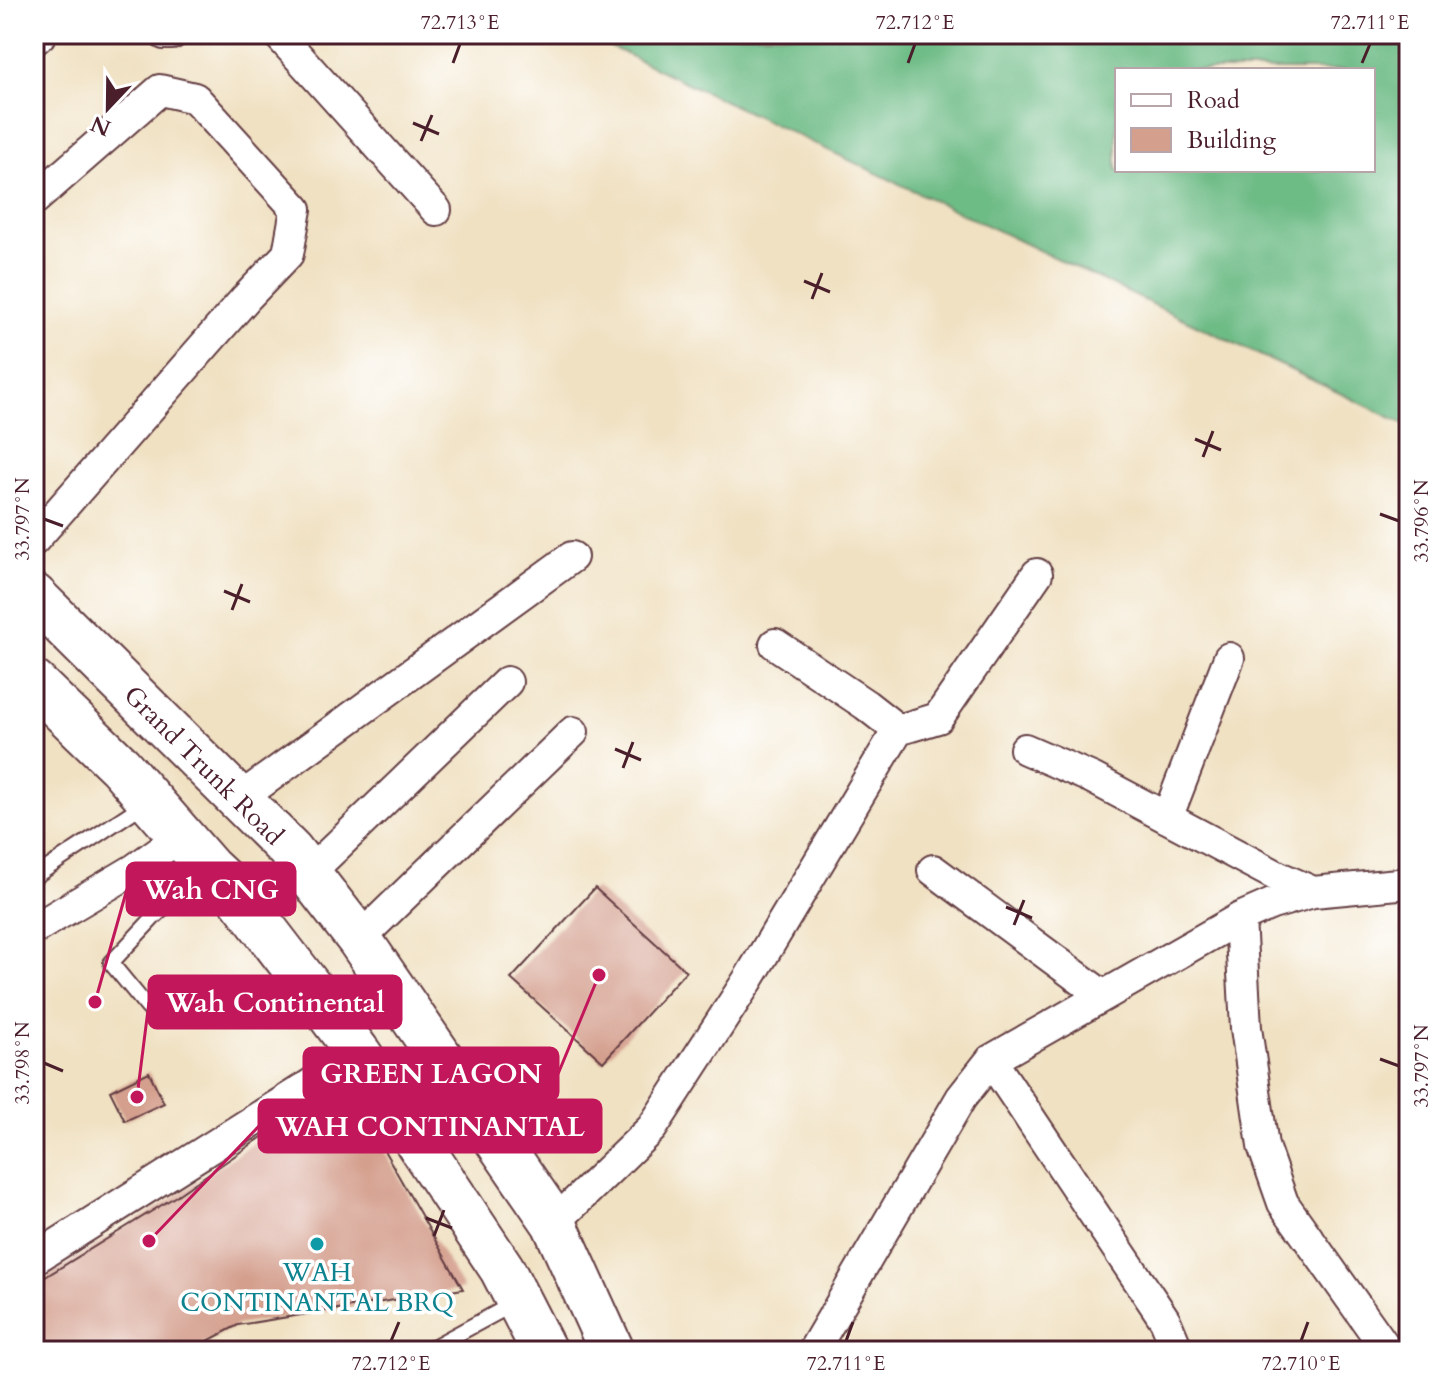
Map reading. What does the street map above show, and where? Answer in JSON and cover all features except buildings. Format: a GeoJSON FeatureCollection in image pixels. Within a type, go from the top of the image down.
{"type":"FeatureCollection","features":[{"type":"Feature","properties":{"kind":"highway","name":"Grand Trunk Road"},"geometry":{"type":"LineString","coordinates":[[34,596],[299,862],[359,939],[554,1223],[612,1351]]}},
{"type":"Feature","properties":{"kind":"highway"},"geometry":{"type":"LineString","coordinates":[[34,683],[120,766],[209,868],[240,897],[313,992],[433,1161],[520,1300],[544,1351]]}},
{"type":"Feature","properties":{"kind":"highway"},"geometry":{"type":"LineString","coordinates":[[240,897],[299,862]]}},
{"type":"Feature","properties":{"kind":"street"},"geometry":{"type":"LineString","coordinates":[[34,40],[41,34]]}},
{"type":"Feature","properties":{"kind":"street"},"geometry":{"type":"LineString","coordinates":[[164,34],[172,34]]}},
{"type":"Feature","properties":{"kind":"street"},"geometry":{"type":"LineString","coordinates":[[278,34],[436,210]]}},
{"type":"Feature","properties":{"kind":"street"},"geometry":{"type":"LineString","coordinates":[[34,200],[160,90],[195,98],[296,209],[288,254],[34,540]]}},
{"type":"Feature","properties":{"kind":"street"},"geometry":{"type":"LineString","coordinates":[[239,799],[572,557]]}},
{"type":"Feature","properties":{"kind":"street"},"geometry":{"type":"LineString","coordinates":[[554,1223],[652,1128],[748,980],[898,730],[938,718],[1037,574]]}},
{"type":"Feature","properties":{"kind":"street"},"geometry":{"type":"LineString","coordinates":[[775,644],[898,730]]}},
{"type":"Feature","properties":{"kind":"street"},"geometry":{"type":"LineString","coordinates":[[1167,818],[1229,658]]}},
{"type":"Feature","properties":{"kind":"street"},"geometry":{"type":"LineString","coordinates":[[299,862],[507,682]]}},
{"type":"Feature","properties":{"kind":"street"},"geometry":{"type":"LineString","coordinates":[[359,939],[573,732]]}},
{"type":"Feature","properties":{"kind":"street"},"geometry":{"type":"LineString","coordinates":[[1025,749],[1092,778],[1313,892]]}},
{"type":"Feature","properties":{"kind":"street"},"geometry":{"type":"LineString","coordinates":[[34,929],[135,869],[182,835]]}},
{"type":"Feature","properties":{"kind":"street"},"geometry":{"type":"LineString","coordinates":[[933,870],[1102,995]]}},
{"type":"Feature","properties":{"kind":"street"},"geometry":{"type":"LineString","coordinates":[[813,1351],[961,1098],[991,1060],[1240,918],[1272,904],[1313,892],[1409,883]]}},
{"type":"Feature","properties":{"kind":"street"},"geometry":{"type":"LineString","coordinates":[[1240,918],[1246,1028],[1263,1146],[1283,1203],[1388,1351]]}},
{"type":"Feature","properties":{"kind":"street"},"geometry":{"type":"LineString","coordinates":[[34,1259],[359,1054]]}},
{"type":"Feature","properties":{"kind":"street"},"geometry":{"type":"LineString","coordinates":[[991,1060],[1165,1320],[1178,1351]]}},
{"type":"Feature","properties":{"kind":"lane"},"geometry":{"type":"LineString","coordinates":[[34,877],[150,800]]}},
{"type":"Feature","properties":{"kind":"lane"},"geometry":{"type":"LineString","coordinates":[[209,868],[153,918],[111,963],[148,1008],[198,988],[313,992]]}},
{"type":"Feature","properties":{"kind":"lane"},"geometry":{"type":"LineString","coordinates":[[426,1351],[520,1300]]}},
{"type":"Feature","properties":{"kind":"green space"},"geometry":{"type":"Polygon","coordinates":[[[587,34],[1409,34],[1409,426],[590,37],[587,34]]]}},
{"type":"Feature","properties":{"kind":"place","name":"GREEN LAGON"},"geometry":{"type":"Point","coordinates":[599,975]}},
{"type":"Feature","properties":{"kind":"place","name":"Wah CNG"},"geometry":{"type":"Point","coordinates":[95,1002]}},
{"type":"Feature","properties":{"kind":"place","name":"Wah Continental"},"geometry":{"type":"Point","coordinates":[137,1097]}},
{"type":"Feature","properties":{"kind":"place","name":"WAH CONTINANTAL"},"geometry":{"type":"Point","coordinates":[149,1241]}},
{"type":"Feature","properties":{"kind":"place","name":"WAH CONTINANTAL BRQ"},"geometry":{"type":"Point","coordinates":[317,1244]}}]}
